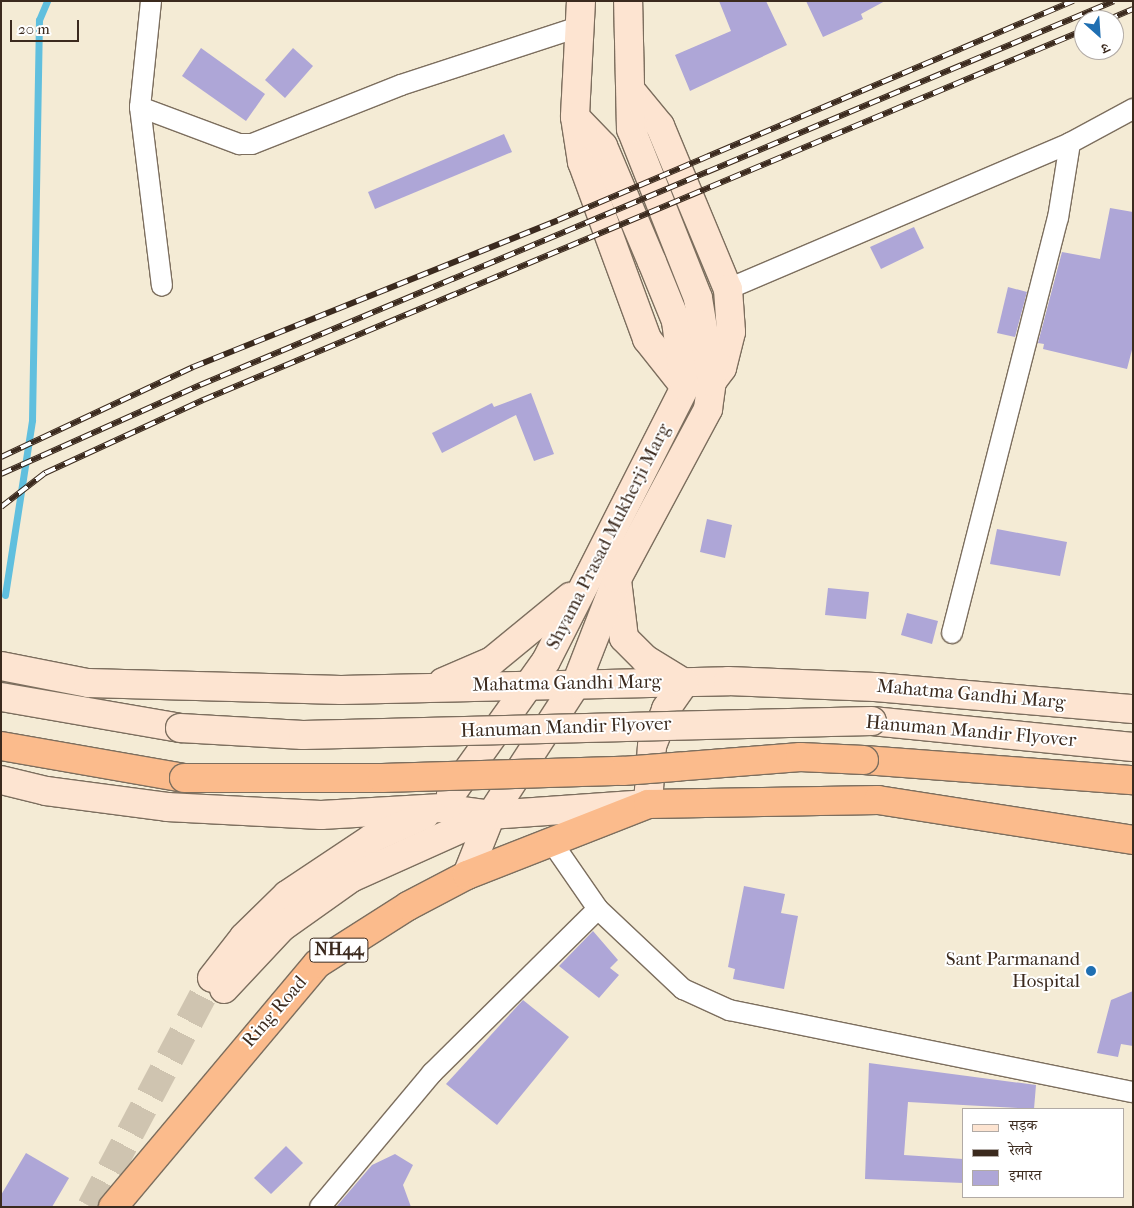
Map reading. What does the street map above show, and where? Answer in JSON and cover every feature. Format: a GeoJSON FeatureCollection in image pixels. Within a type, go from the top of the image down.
{"type":"FeatureCollection","features":[{"type":"Feature","properties":{"kind":"highway","name":"Hanuman Mandir Flyover"},"geometry":{"type":"LineString","coordinates":[[1,746],[184,778],[623,771],[800,757],[1133,780]]}},
{"type":"Feature","properties":{"kind":"highway"},"geometry":{"type":"LineString","coordinates":[[648,804],[878,800],[1133,840]]}},
{"type":"Feature","properties":{"kind":"highway","name":"Ring Road"},"geometry":{"type":"LineString","coordinates":[[114,1207],[317,964],[408,906],[467,876],[554,844],[648,804]]}},
{"type":"Feature","properties":{"kind":"street"},"geometry":{"type":"LineString","coordinates":[[151,1],[140,107],[162,286]]}},
{"type":"Feature","properties":{"kind":"street","name":"Shyama Prasad Mukherji Marg"},"geometry":{"type":"LineString","coordinates":[[467,876],[491,815],[576,684],[617,578],[708,409],[712,382],[698,298],[631,129],[632,92],[626,34],[628,1]]}},
{"type":"Feature","properties":{"kind":"street"},"geometry":{"type":"LineString","coordinates":[[140,107],[246,146],[580,14],[575,117],[582,162],[647,339],[685,387],[712,382]]}},
{"type":"Feature","properties":{"kind":"street","name":"Shyama Prasad Mukherji Marg"},"geometry":{"type":"LineString","coordinates":[[632,92],[660,126],[728,289],[731,332],[722,368],[712,382]]}},
{"type":"Feature","properties":{"kind":"street"},"geometry":{"type":"LineString","coordinates":[[728,289],[1070,144],[1133,109]]}},
{"type":"Feature","properties":{"kind":"street"},"geometry":{"type":"LineString","coordinates":[[952,633],[1058,218],[1070,144]]}},
{"type":"Feature","properties":{"kind":"street","name":"Shyama Prasad Mukherji Marg"},"geometry":{"type":"LineString","coordinates":[[442,808],[526,686],[546,661],[579,589],[685,387]]}},
{"type":"Feature","properties":{"kind":"street"},"geometry":{"type":"LineString","coordinates":[[1,780],[46,791],[167,806],[321,815],[442,808],[491,815],[648,804],[652,746],[666,710],[684,683],[645,659],[624,638],[617,578]]}},
{"type":"Feature","properties":{"kind":"street"},"geometry":{"type":"LineString","coordinates":[[432,686],[492,661],[579,589]]}},
{"type":"Feature","properties":{"kind":"street","name":"Mahatma Gandhi Marg"},"geometry":{"type":"LineString","coordinates":[[1,666],[88,684],[341,690],[432,686],[684,683],[875,687],[1133,709]]}},
{"type":"Feature","properties":{"kind":"street","name":"Hanuman Mandir Flyover"},"geometry":{"type":"LineString","coordinates":[[1,697],[180,728],[303,736],[872,721],[1133,747]]}},
{"type":"Feature","properties":{"kind":"street"},"geometry":{"type":"LineString","coordinates":[[442,808],[370,839],[287,895],[244,937],[218,984],[282,928],[351,878],[491,815]]}},
{"type":"Feature","properties":{"kind":"street"},"geometry":{"type":"LineString","coordinates":[[554,844],[598,909],[683,989],[729,1010],[1133,1092]]}},
{"type":"Feature","properties":{"kind":"street"},"geometry":{"type":"LineString","coordinates":[[320,1207],[432,1073],[598,909]]}},
{"type":"Feature","properties":{"kind":"building"},"geometry":{"type":"Polygon","coordinates":[[[719,1],[766,1],[787,45],[690,91],[675,55],[731,31],[719,1]]]}},
{"type":"Feature","properties":{"kind":"building"},"geometry":{"type":"Polygon","coordinates":[[[806,1],[885,1],[861,14],[863,19],[823,37],[806,1]]]}},
{"type":"Feature","properties":{"kind":"building"},"geometry":{"type":"Polygon","coordinates":[[[201,48],[265,94],[246,121],[182,76],[201,48]]]}},
{"type":"Feature","properties":{"kind":"building"},"geometry":{"type":"Polygon","coordinates":[[[293,48],[313,66],[285,98],[265,80],[293,48]]]}},
{"type":"Feature","properties":{"kind":"building"},"geometry":{"type":"Polygon","coordinates":[[[504,134],[512,152],[375,209],[368,192],[504,134]]]}},
{"type":"Feature","properties":{"kind":"building"},"geometry":{"type":"Polygon","coordinates":[[[1110,208],[1133,212],[1133,346],[1127,369],[1043,349],[1044,344],[1038,343],[1062,252],[1100,259],[1110,208]]]}},
{"type":"Feature","properties":{"kind":"building"},"geometry":{"type":"Polygon","coordinates":[[[914,227],[924,248],[881,269],[870,247],[914,227]]]}},
{"type":"Feature","properties":{"kind":"building"},"geometry":{"type":"Polygon","coordinates":[[[1008,287],[1027,292],[1015,337],[997,333],[1008,287]]]}},
{"type":"Feature","properties":{"kind":"building"},"geometry":{"type":"Polygon","coordinates":[[[531,393],[554,454],[534,461],[516,415],[442,453],[432,433],[492,403],[494,407],[531,393]]]}},
{"type":"Feature","properties":{"kind":"building"},"geometry":{"type":"Polygon","coordinates":[[[707,519],[732,525],[725,558],[700,552],[707,519]]]}},
{"type":"Feature","properties":{"kind":"building"},"geometry":{"type":"Polygon","coordinates":[[[997,529],[1067,542],[1060,576],[990,564],[997,529]]]}},
{"type":"Feature","properties":{"kind":"building"},"geometry":{"type":"Polygon","coordinates":[[[828,588],[869,592],[866,619],[825,615],[828,588]]]}},
{"type":"Feature","properties":{"kind":"building"},"geometry":{"type":"Polygon","coordinates":[[[907,613],[938,621],[932,644],[901,635],[907,613]]]}},
{"type":"Feature","properties":{"kind":"building"},"geometry":{"type":"Polygon","coordinates":[[[744,886],[785,894],[781,913],[798,916],[784,989],[733,979],[735,969],[728,967],[744,886]]]}},
{"type":"Feature","properties":{"kind":"building"},"geometry":{"type":"Polygon","coordinates":[[[593,931],[618,960],[610,968],[619,975],[599,998],[559,966],[593,931]]]}},
{"type":"Feature","properties":{"kind":"building"},"geometry":{"type":"Polygon","coordinates":[[[1133,991],[1133,1046],[1121,1044],[1118,1057],[1097,1053],[1111,1000],[1133,991]]]}},
{"type":"Feature","properties":{"kind":"building"},"geometry":{"type":"Polygon","coordinates":[[[523,1000],[569,1037],[497,1125],[446,1084],[523,1000]]]}},
{"type":"Feature","properties":{"kind":"building"},"geometry":{"type":"Polygon","coordinates":[[[869,1063],[1036,1085],[1034,1108],[908,1102],[904,1155],[962,1159],[962,1183],[865,1179],[869,1063]]]}},
{"type":"Feature","properties":{"kind":"building"},"geometry":{"type":"Polygon","coordinates":[[[286,1146],[303,1163],[271,1194],[254,1178],[286,1146]]]}},
{"type":"Feature","properties":{"kind":"building"},"geometry":{"type":"Polygon","coordinates":[[[26,1153],[69,1178],[52,1207],[1,1207],[1,1195],[26,1153]]]}},
{"type":"Feature","properties":{"kind":"building"},"geometry":{"type":"Polygon","coordinates":[[[395,1154],[413,1165],[403,1185],[411,1207],[336,1207],[372,1165],[395,1154]]]}},
{"type":"Feature","properties":{"kind":"waterway"},"geometry":{"type":"LineString","coordinates":[[5,595],[32,420],[39,20],[47,1]]}},
{"type":"Feature","properties":{"kind":"tunnel"},"geometry":{"type":"LineString","coordinates":[[91,1207],[212,978]]}},
{"type":"Feature","properties":{"kind":"railway"},"geometry":{"type":"LineString","coordinates":[[1,457],[193,367],[558,220],[1073,1]]}},
{"type":"Feature","properties":{"kind":"railway"},"geometry":{"type":"LineString","coordinates":[[1,474],[200,385],[1114,1]]}},
{"type":"Feature","properties":{"kind":"railway"},"geometry":{"type":"LineString","coordinates":[[1124,13],[1133,9]]}},
{"type":"Feature","properties":{"kind":"railway"},"geometry":{"type":"LineString","coordinates":[[1,507],[45,473],[203,400],[1074,34]]}},
{"type":"Feature","properties":{"kind":"place","name":"Sant Parmanand Hospital"},"geometry":{"type":"Point","coordinates":[1091,971]}}]}
